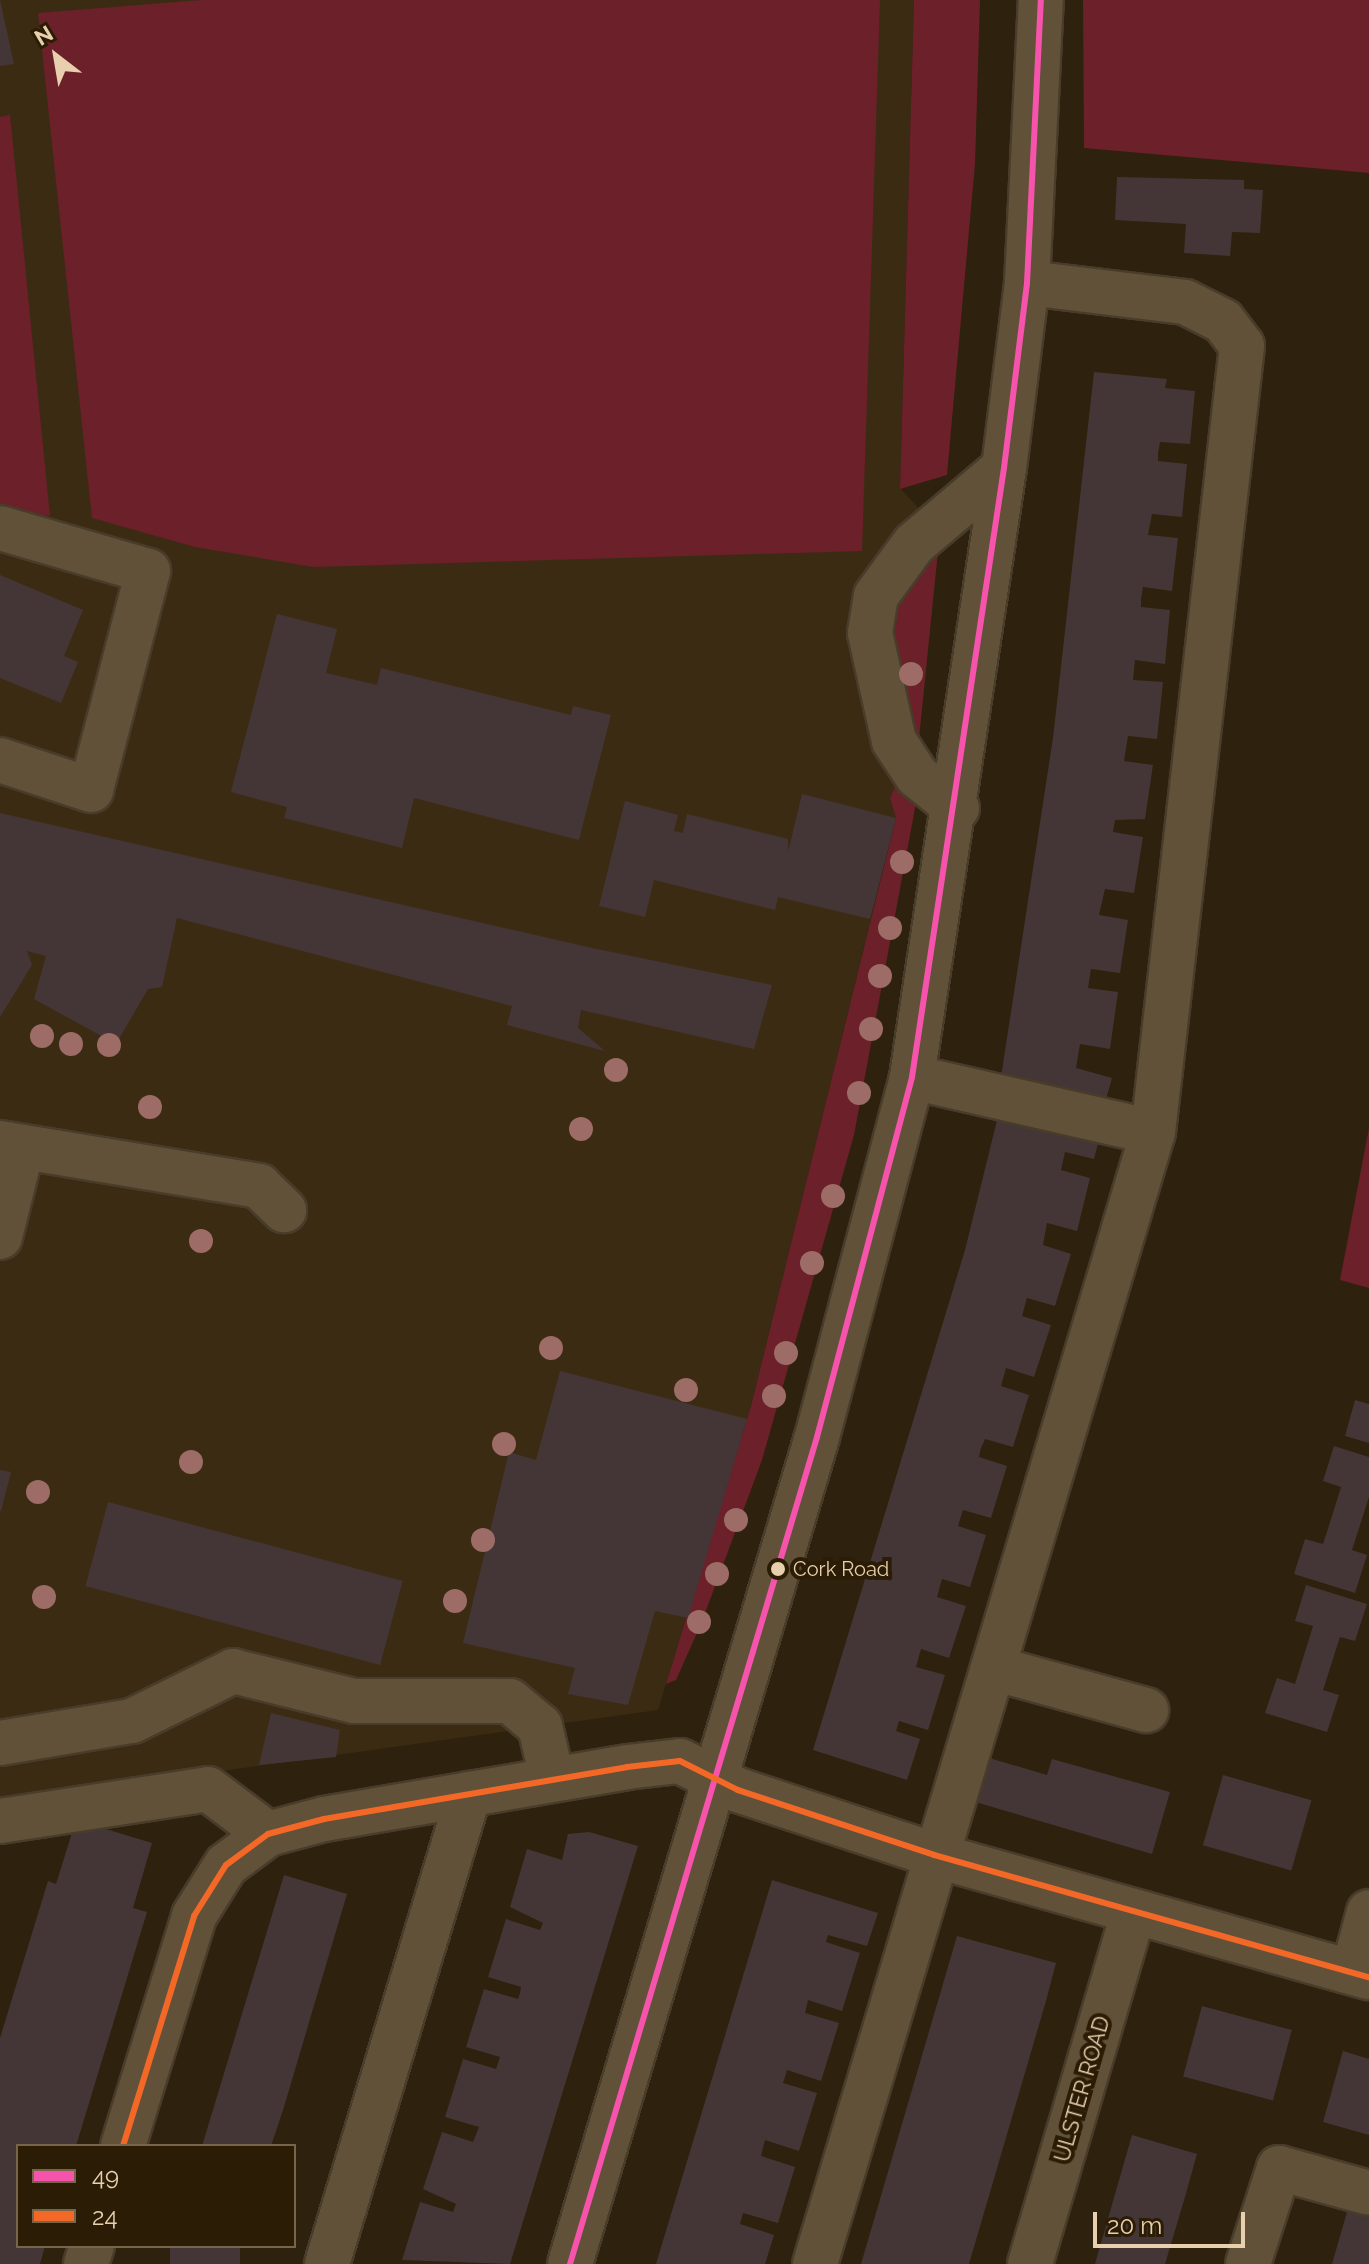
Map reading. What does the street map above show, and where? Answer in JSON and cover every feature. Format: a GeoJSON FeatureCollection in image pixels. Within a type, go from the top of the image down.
{"type":"FeatureCollection","features":[{"type":"Feature","properties":{"kind":"street"},"geometry":{"type":"LineString","coordinates":[[570,2264],[717,1778],[912,1077],[957,808],[1027,283],[1041,0]]}},
{"type":"Feature","properties":{"kind":"street"},"geometry":{"type":"LineString","coordinates":[[815,2264],[934,1855],[1153,1132],[1242,346],[1223,321],[1185,302],[1027,283]]}},
{"type":"Feature","properties":{"kind":"street"},"geometry":{"type":"LineString","coordinates":[[957,808],[917,776],[894,741],[870,633],[876,596],[914,544],[1004,468]]}},
{"type":"Feature","properties":{"kind":"street"},"geometry":{"type":"LineString","coordinates":[[0,528],[148,571],[91,790],[0,760]]}},
{"type":"Feature","properties":{"kind":"street"},"geometry":{"type":"LineString","coordinates":[[912,1077],[1153,1132]]}},
{"type":"Feature","properties":{"kind":"street"},"geometry":{"type":"LineString","coordinates":[[0,1237],[11,1146],[259,1186],[284,1210]]}},
{"type":"Feature","properties":{"kind":"street"},"geometry":{"type":"LineString","coordinates":[[993,1668],[1146,1710]]}},
{"type":"Feature","properties":{"kind":"street"},"geometry":{"type":"LineString","coordinates":[[0,1743],[132,1721],[233,1671],[354,1701],[510,1701],[540,1726],[552,1778]]}},
{"type":"Feature","properties":{"kind":"street"},"geometry":{"type":"LineString","coordinates":[[124,2144],[194,1916],[226,1865],[268,1834],[421,1801],[552,1778],[680,1761],[717,1778],[934,1855],[1133,1914],[1361,1974],[1369,1912]]}},
{"type":"Feature","properties":{"kind":"street"},"geometry":{"type":"LineString","coordinates":[[0,1821],[208,1789],[268,1834]]}},
{"type":"Feature","properties":{"kind":"street"},"geometry":{"type":"LineString","coordinates":[[327,2264],[469,1794]]}},
{"type":"Feature","properties":{"kind":"street","name":"ULSTER ROAD"},"geometry":{"type":"LineString","coordinates":[[1030,2264],[1133,1914]]}},
{"type":"Feature","properties":{"kind":"street"},"geometry":{"type":"LineString","coordinates":[[1248,2264],[1279,2168],[1369,2193]]}},
{"type":"Feature","properties":{"kind":"shaded area"},"geometry":{"type":"Polygon","coordinates":[[[0,0],[914,0],[900,488],[940,531],[918,748],[890,799],[896,818],[751,1406],[658,1710],[0,1802],[0,0]]]}},
{"type":"Feature","properties":{"kind":"shaded area"},"geometry":{"type":"Polygon","coordinates":[[[202,0],[880,0],[862,551],[313,567],[195,547],[92,518],[38,13],[202,0]]]}},
{"type":"Feature","properties":{"kind":"shaded area"},"geometry":{"type":"Polygon","coordinates":[[[914,0],[980,0],[975,164],[947,475],[900,489],[914,0]]]}},
{"type":"Feature","properties":{"kind":"shaded area"},"geometry":{"type":"Polygon","coordinates":[[[1083,0],[1369,0],[1369,173],[1084,148],[1083,0]]]}},
{"type":"Feature","properties":{"kind":"shaded area"},"geometry":{"type":"Polygon","coordinates":[[[10,115],[50,516],[0,509],[0,117],[10,115]]]}},
{"type":"Feature","properties":{"kind":"shaded area"},"geometry":{"type":"Polygon","coordinates":[[[940,531],[918,748],[893,688],[892,598],[940,531]]]}},
{"type":"Feature","properties":{"kind":"shaded area"},"geometry":{"type":"Polygon","coordinates":[[[899,776],[916,803],[854,1135],[762,1460],[701,1624],[676,1680],[666,1684],[751,1406],[896,818],[890,799],[899,776]]]}},
{"type":"Feature","properties":{"kind":"shaded area"},"geometry":{"type":"Polygon","coordinates":[[[1369,1128],[1369,1288],[1340,1280],[1369,1128]]]}},
{"type":"Feature","properties":{"kind":"building"},"geometry":{"type":"Polygon","coordinates":[[[0,0],[14,64],[0,66],[0,0]]]}},
{"type":"Feature","properties":{"kind":"building"},"geometry":{"type":"Polygon","coordinates":[[[1117,177],[1244,180],[1244,189],[1263,190],[1260,233],[1232,232],[1230,256],[1184,253],[1186,224],[1115,220],[1117,177]]]}},
{"type":"Feature","properties":{"kind":"building"},"geometry":{"type":"Polygon","coordinates":[[[1094,372],[1167,379],[1165,388],[1195,391],[1190,444],[1160,442],[1158,453],[1158,461],[1187,464],[1182,517],[1152,514],[1148,535],[1178,538],[1172,591],[1143,587],[1141,599],[1141,607],[1170,610],[1165,664],[1135,660],[1133,680],[1163,682],[1157,739],[1128,736],[1124,761],[1153,765],[1145,819],[1115,820],[1113,832],[1143,837],[1134,893],[1105,889],[1099,915],[1128,920],[1120,973],[1091,969],[1088,988],[1118,992],[1110,1049],[1080,1044],[1076,1068],[1112,1078],[1105,1103],[1001,1077],[1053,738],[1094,372]]]}},
{"type":"Feature","properties":{"kind":"building"},"geometry":{"type":"Polygon","coordinates":[[[0,575],[83,610],[64,656],[78,662],[61,703],[0,678],[0,575]]]}},
{"type":"Feature","properties":{"kind":"building"},"geometry":{"type":"Polygon","coordinates":[[[277,614],[337,629],[326,673],[377,685],[381,668],[571,715],[573,706],[611,715],[579,840],[414,798],[402,848],[284,818],[287,807],[231,792],[277,614]]]}},
{"type":"Feature","properties":{"kind":"building"},"geometry":{"type":"Polygon","coordinates":[[[802,794],[896,818],[870,919],[778,897],[775,910],[654,880],[645,917],[599,906],[625,801],[678,815],[674,831],[683,833],[687,814],[788,839],[788,852],[802,794]]]}},
{"type":"Feature","properties":{"kind":"building"},"geometry":{"type":"Polygon","coordinates":[[[0,813],[592,948],[772,985],[754,1049],[581,1010],[578,1028],[605,1051],[507,1025],[512,1006],[177,918],[162,987],[148,989],[116,1044],[34,999],[46,956],[27,951],[32,965],[0,1017],[0,813]]]}},
{"type":"Feature","properties":{"kind":"building"},"geometry":{"type":"Polygon","coordinates":[[[1001,1104],[1101,1132],[1094,1159],[1065,1152],[1061,1170],[1090,1178],[1077,1231],[1047,1223],[1043,1245],[1071,1254],[1055,1306],[1027,1298],[1022,1316],[1051,1325],[1034,1377],[1006,1368],[1001,1386],[1029,1395],[1013,1447],[985,1439],[981,1448],[979,1457],[1007,1466],[991,1518],[963,1510],[958,1526],[986,1535],[970,1587],[942,1579],[937,1597],[966,1606],[949,1658],[921,1649],[916,1667],[945,1675],[928,1730],[899,1721],[896,1731],[920,1739],[907,1780],[813,1750],[965,1250],[1001,1104]]]}},
{"type":"Feature","properties":{"kind":"building"},"geometry":{"type":"Polygon","coordinates":[[[560,1371],[747,1419],[688,1618],[655,1611],[628,1705],[568,1694],[575,1668],[463,1643],[509,1452],[536,1460],[560,1371]]]}},
{"type":"Feature","properties":{"kind":"building"},"geometry":{"type":"Polygon","coordinates":[[[1355,1400],[1369,1404],[1369,1443],[1345,1436],[1355,1400]]]}},
{"type":"Feature","properties":{"kind":"building"},"geometry":{"type":"Polygon","coordinates":[[[1334,1446],[1369,1457],[1369,1497],[1352,1550],[1367,1555],[1355,1593],[1294,1574],[1305,1539],[1323,1544],[1332,1516],[1341,1487],[1323,1481],[1334,1446]]]}},
{"type":"Feature","properties":{"kind":"building"},"geometry":{"type":"Polygon","coordinates":[[[0,1470],[11,1472],[1,1511],[0,1511],[0,1470]]]}},
{"type":"Feature","properties":{"kind":"building"},"geometry":{"type":"Polygon","coordinates":[[[108,1502],[403,1581],[380,1665],[85,1586],[108,1502]]]}},
{"type":"Feature","properties":{"kind":"building"},"geometry":{"type":"Polygon","coordinates":[[[1306,1585],[1367,1604],[1355,1641],[1340,1637],[1323,1690],[1339,1695],[1327,1732],[1265,1713],[1277,1678],[1295,1684],[1313,1626],[1295,1621],[1306,1585]]]}},
{"type":"Feature","properties":{"kind":"building"},"geometry":{"type":"Polygon","coordinates":[[[271,1713],[340,1730],[336,1757],[259,1765],[271,1713]]]}},
{"type":"Feature","properties":{"kind":"building"},"geometry":{"type":"Polygon","coordinates":[[[986,1757],[1047,1775],[1052,1759],[1170,1792],[1152,1854],[972,1801],[986,1757]]]}},
{"type":"Feature","properties":{"kind":"building"},"geometry":{"type":"Polygon","coordinates":[[[1223,1775],[1311,1800],[1291,1871],[1203,1845],[1223,1775]]]}},
{"type":"Feature","properties":{"kind":"building"},"geometry":{"type":"Polygon","coordinates":[[[76,1820],[152,1843],[133,1908],[147,1912],[77,2144],[16,2144],[16,2248],[44,2248],[40,2264],[0,2264],[0,2038],[48,1881],[56,1884],[76,1820]]]}},
{"type":"Feature","properties":{"kind":"building"},"geometry":{"type":"Polygon","coordinates":[[[589,1832],[638,1846],[510,2264],[402,2260],[420,2202],[453,2212],[456,2204],[423,2189],[442,2132],[473,2142],[479,2127],[445,2117],[463,2059],[496,2069],[500,2057],[466,2047],[484,1989],[518,1999],[520,1993],[521,1987],[488,1977],[506,1919],[540,1930],[543,1923],[510,1907],[527,1849],[562,1860],[568,1834],[589,1832]]]}},
{"type":"Feature","properties":{"kind":"building"},"geometry":{"type":"Polygon","coordinates":[[[284,1875],[347,1894],[272,2144],[203,2144],[284,1875]]]}},
{"type":"Feature","properties":{"kind":"building"},"geometry":{"type":"Polygon","coordinates":[[[772,1880],[878,1913],[867,1946],[828,1935],[826,1942],[860,1953],[842,2011],[808,2000],[805,2013],[839,2023],[821,2081],[787,2070],[783,2083],[817,2093],[799,2151],[765,2140],[761,2156],[795,2167],[778,2223],[743,2213],[740,2224],[774,2235],[765,2264],[656,2264],[772,1880]]]}},
{"type":"Feature","properties":{"kind":"building"},"geometry":{"type":"Polygon","coordinates":[[[957,1936],[1056,1963],[1046,2001],[969,2264],[861,2264],[957,1936]]]}},
{"type":"Feature","properties":{"kind":"building"},"geometry":{"type":"Polygon","coordinates":[[[1202,2006],[1292,2030],[1273,2101],[1183,2077],[1202,2006]]]}},
{"type":"Feature","properties":{"kind":"building"},"geometry":{"type":"Polygon","coordinates":[[[1343,2051],[1369,2059],[1369,2135],[1323,2122],[1343,2051]]]}},
{"type":"Feature","properties":{"kind":"building"},"geometry":{"type":"Polygon","coordinates":[[[1132,2135],[1197,2154],[1185,2197],[1165,2264],[1095,2264],[1132,2135]]]}},
{"type":"Feature","properties":{"kind":"building"},"geometry":{"type":"Polygon","coordinates":[[[1351,2198],[1369,2204],[1369,2264],[1332,2264],[1351,2198]]]}},
{"type":"Feature","properties":{"kind":"building"},"geometry":{"type":"Polygon","coordinates":[[[170,2248],[240,2248],[240,2264],[170,2264],[170,2248]]]}},
{"type":"Feature","properties":{"kind":"transit line","name":"49"},"geometry":{"type":"LineString","coordinates":[[570,2264],[817,1437],[912,1077],[1004,468],[1027,283],[1041,0]]}},
{"type":"Feature","properties":{"kind":"transit line","name":"24"},"geometry":{"type":"LineString","coordinates":[[124,2144],[194,1916],[226,1865],[268,1834],[324,1819],[627,1767],[680,1761],[738,1790],[934,1855],[1369,1977]]}},
{"type":"Feature","properties":{"kind":"place","name":"Cork Road"},"geometry":{"type":"Point","coordinates":[778,1569]}}]}
